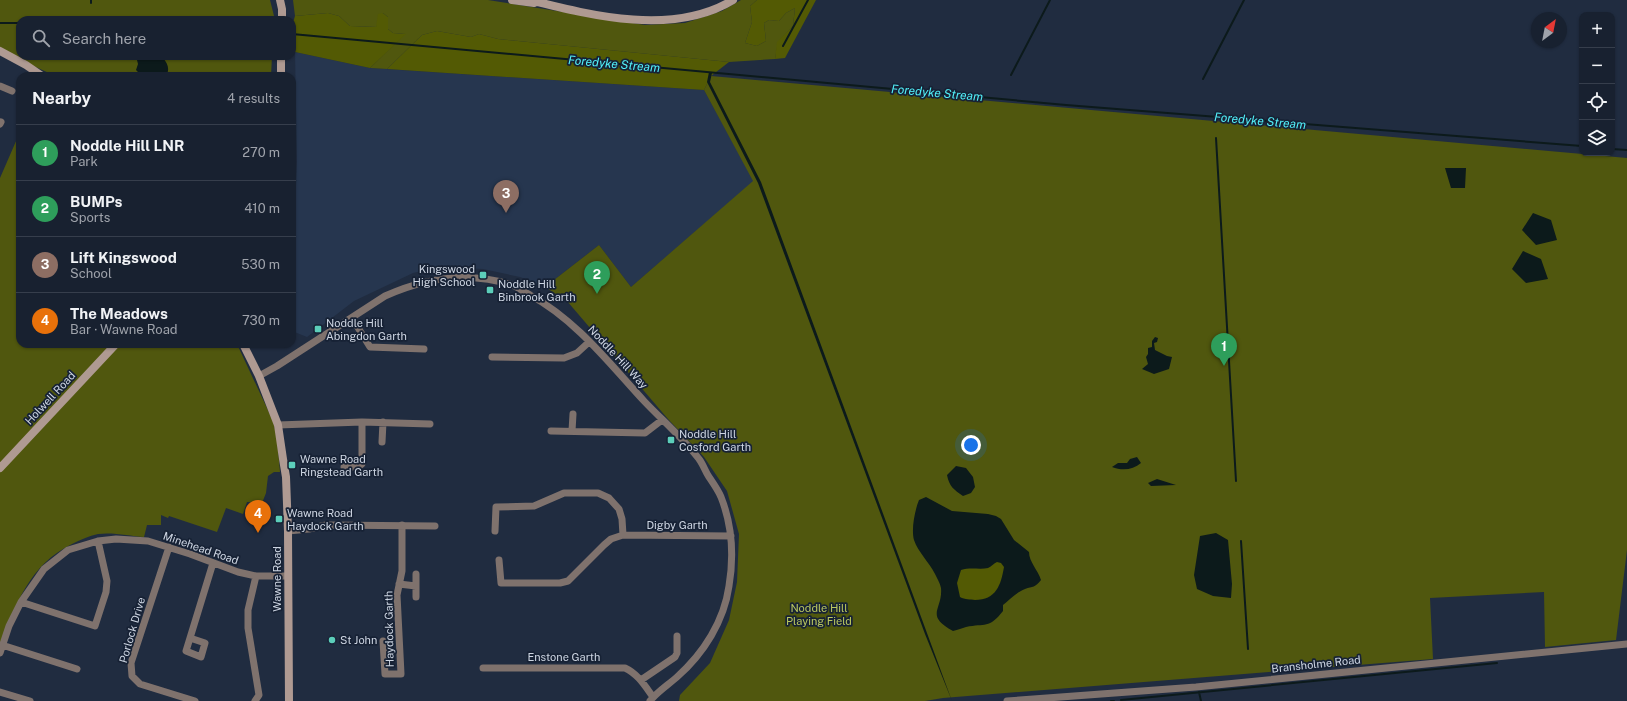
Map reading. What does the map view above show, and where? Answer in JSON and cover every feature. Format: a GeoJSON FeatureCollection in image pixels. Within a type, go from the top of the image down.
{"type":"FeatureCollection","features":[{"type":"Feature","properties":{"kind":"street"},"geometry":{"type":"LineString","coordinates":[[280,0],[282,16]]}},
{"type":"Feature","properties":{"kind":"street"},"geometry":{"type":"LineString","coordinates":[[282,9],[285,0]]}},
{"type":"Feature","properties":{"kind":"street"},"geometry":{"type":"LineString","coordinates":[[512,0],[550,5]]}},
{"type":"Feature","properties":{"kind":"street"},"geometry":{"type":"LineString","coordinates":[[530,0],[596,15],[631,20],[669,19],[700,14],[733,0]]}},
{"type":"Feature","properties":{"kind":"street"},"geometry":{"type":"LineString","coordinates":[[0,51],[16,60]]}},
{"type":"Feature","properties":{"kind":"street"},"geometry":{"type":"LineString","coordinates":[[17,60],[36,72]]}},
{"type":"Feature","properties":{"kind":"street"},"geometry":{"type":"LineString","coordinates":[[280,72],[281,60]]}},
{"type":"Feature","properties":{"kind":"street"},"geometry":{"type":"LineString","coordinates":[[0,86],[12,91]]}},
{"type":"Feature","properties":{"kind":"street","name":"Noddle Hill Way"},"geometry":{"type":"LineString","coordinates":[[259,376],[277,366],[385,296],[403,288],[427,281],[452,277],[490,280],[513,286],[547,304],[578,329],[700,460],[720,496],[727,516],[731,536],[732,563],[729,587],[720,620],[711,637],[699,653],[678,676],[651,699]]}},
{"type":"Feature","properties":{"kind":"street"},"geometry":{"type":"LineString","coordinates":[[352,318],[370,347],[424,349]]}},
{"type":"Feature","properties":{"kind":"street"},"geometry":{"type":"LineString","coordinates":[[492,356],[564,358],[577,353],[589,342]]}},
{"type":"Feature","properties":{"kind":"street","name":"Holwell Road"},"geometry":{"type":"LineString","coordinates":[[0,468],[112,348]]}},
{"type":"Feature","properties":{"kind":"street","name":"Wawne Road"},"geometry":{"type":"LineString","coordinates":[[245,348],[259,376],[278,425],[285,471],[288,531],[287,576],[289,701]]}},
{"type":"Feature","properties":{"kind":"street"},"geometry":{"type":"LineString","coordinates":[[572,414],[572,431]]}},
{"type":"Feature","properties":{"kind":"street"},"geometry":{"type":"LineString","coordinates":[[551,431],[645,433],[662,420]]}},
{"type":"Feature","properties":{"kind":"street"},"geometry":{"type":"LineString","coordinates":[[278,425],[362,422],[430,424]]}},
{"type":"Feature","properties":{"kind":"street"},"geometry":{"type":"LineString","coordinates":[[344,467],[358,467],[362,464],[362,422]]}},
{"type":"Feature","properties":{"kind":"street"},"geometry":{"type":"LineString","coordinates":[[382,442],[383,422]]}},
{"type":"Feature","properties":{"kind":"street"},"geometry":{"type":"LineString","coordinates":[[495,531],[496,507],[534,506],[564,493],[598,493],[609,498],[619,509],[622,519],[623,535]]}},
{"type":"Feature","properties":{"kind":"street"},"geometry":{"type":"LineString","coordinates":[[288,531],[309,529],[326,525],[435,526]]}},
{"type":"Feature","properties":{"kind":"street","name":"Haydock Garth"},"geometry":{"type":"LineString","coordinates":[[383,641],[385,674],[401,674],[397,595],[402,571],[402,525]]}},
{"type":"Feature","properties":{"kind":"street","name":"Digby Garth"},"geometry":{"type":"LineString","coordinates":[[500,560],[501,583],[564,582],[572,578],[611,539],[623,535],[731,536]]}},
{"type":"Feature","properties":{"kind":"street","name":"Minehead Road"},"geometry":{"type":"LineString","coordinates":[[0,653],[9,626],[21,602],[44,569],[68,550],[116,539],[148,541],[190,554],[213,564],[238,572],[256,576],[287,576]]}},
{"type":"Feature","properties":{"kind":"street"},"geometry":{"type":"LineString","coordinates":[[21,602],[95,626],[106,592],[106,581],[98,542]]}},
{"type":"Feature","properties":{"kind":"street","name":"Porlock Drive"},"geometry":{"type":"LineString","coordinates":[[169,547],[131,663],[132,676],[140,684],[195,701]]}},
{"type":"Feature","properties":{"kind":"street"},"geometry":{"type":"LineString","coordinates":[[190,638],[213,564]]}},
{"type":"Feature","properties":{"kind":"street"},"geometry":{"type":"LineString","coordinates":[[416,574],[416,598]]}},
{"type":"Feature","properties":{"kind":"street"},"geometry":{"type":"LineString","coordinates":[[255,701],[259,695],[248,628],[248,610],[256,576]]}},
{"type":"Feature","properties":{"kind":"street","name":"Haydock Garth"},"geometry":{"type":"LineString","coordinates":[[399,584],[416,586]]}},
{"type":"Feature","properties":{"kind":"street"},"geometry":{"type":"LineString","coordinates":[[641,680],[675,657],[677,653],[677,636]]}},
{"type":"Feature","properties":{"kind":"street","name":"Bransholme Road"},"geometry":{"type":"LineString","coordinates":[[1007,701],[1196,687],[1627,644]]}},
{"type":"Feature","properties":{"kind":"street"},"geometry":{"type":"LineString","coordinates":[[2,645],[77,669]]}},
{"type":"Feature","properties":{"kind":"street","name":"Enstone Garth"},"geometry":{"type":"LineString","coordinates":[[483,668],[624,668],[631,671],[641,680],[651,699]]}},
{"type":"Feature","properties":{"kind":"street"},"geometry":{"type":"LineString","coordinates":[[0,692],[30,701]]}},
{"type":"Feature","properties":{"kind":"shaded area"},"geometry":{"type":"Polygon","coordinates":[[[296,52],[370,68],[704,90],[754,181],[631,287],[599,245],[545,287],[520,277],[483,269],[439,267],[413,273],[354,301],[307,337],[296,333],[297,162],[296,52]]]}},
{"type":"Feature","properties":{"kind":"shaded area"},"geometry":{"type":"Polygon","coordinates":[[[137,60],[164,60],[168,67],[168,71],[138,72],[136,70],[138,64],[137,60]]]}},
{"type":"Feature","properties":{"kind":"shaded area"},"geometry":{"type":"Polygon","coordinates":[[[709,72],[712,73],[710,82],[761,182],[952,701],[925,634],[758,183],[707,82],[709,72]]]}},
{"type":"Feature","properties":{"kind":"shaded area"},"geometry":{"type":"Polygon","coordinates":[[[1445,168],[1466,168],[1465,188],[1451,188],[1445,168]]]}},
{"type":"Feature","properties":{"kind":"shaded area"},"geometry":{"type":"Polygon","coordinates":[[[1533,213],[1551,220],[1557,240],[1536,245],[1522,230],[1533,213]]]}},
{"type":"Feature","properties":{"kind":"shaded area"},"geometry":{"type":"Polygon","coordinates":[[[1523,251],[1541,259],[1548,279],[1526,283],[1512,269],[1523,251]]]}},
{"type":"Feature","properties":{"kind":"shaded area"},"geometry":{"type":"Polygon","coordinates":[[[1155,337],[1158,338],[1157,342],[1154,343],[1155,350],[1172,357],[1169,369],[1154,374],[1142,369],[1148,364],[1146,357],[1148,354],[1148,348],[1152,347],[1152,341],[1155,337]]]}},
{"type":"Feature","properties":{"kind":"shaded area"},"geometry":{"type":"Polygon","coordinates":[[[1137,457],[1141,463],[1134,467],[1120,469],[1112,467],[1118,463],[1127,463],[1130,459],[1137,457]]]}},
{"type":"Feature","properties":{"kind":"shaded area"},"geometry":{"type":"Polygon","coordinates":[[[956,466],[966,468],[973,477],[975,487],[971,493],[963,496],[951,485],[947,475],[956,466]]]}},
{"type":"Feature","properties":{"kind":"shaded area"},"geometry":{"type":"Polygon","coordinates":[[[1157,479],[1176,485],[1151,486],[1148,483],[1157,479]]]}},
{"type":"Feature","properties":{"kind":"shaded area"},"geometry":{"type":"Polygon","coordinates":[[[926,497],[952,511],[988,514],[1001,519],[1014,540],[1029,552],[1030,559],[1041,580],[1039,583],[1016,594],[1003,605],[1003,611],[994,621],[990,623],[953,631],[944,625],[939,621],[937,616],[941,596],[940,584],[933,570],[918,549],[913,536],[914,520],[919,500],[926,497]],[[997,562],[988,568],[961,570],[957,583],[960,597],[975,600],[988,597],[993,594],[1001,580],[1004,567],[1001,563],[997,562]]]}},
{"type":"Feature","properties":{"kind":"shaded area"},"geometry":{"type":"Polygon","coordinates":[[[1216,533],[1228,540],[1232,584],[1231,598],[1213,596],[1197,589],[1194,575],[1200,536],[1216,533]]]}},
{"type":"Feature","properties":{"kind":"green space"},"geometry":{"type":"Polygon","coordinates":[[[0,0],[270,0],[274,16],[16,16],[16,58],[0,51],[0,0]]]}},
{"type":"Feature","properties":{"kind":"green space"},"geometry":{"type":"Polygon","coordinates":[[[293,0],[488,0],[645,25],[685,23],[722,11],[741,0],[757,0],[750,6],[752,22],[745,43],[757,46],[766,41],[764,23],[769,20],[779,21],[786,13],[795,8],[793,26],[778,42],[775,59],[729,62],[498,39],[479,34],[471,37],[437,31],[422,35],[387,69],[370,68],[405,34],[393,33],[388,29],[388,17],[383,13],[376,27],[350,26],[339,16],[328,13],[295,16],[293,0]]]}},
{"type":"Feature","properties":{"kind":"green space"},"geometry":{"type":"Polygon","coordinates":[[[757,0],[816,0],[785,58],[775,59],[777,42],[793,26],[795,8],[786,13],[779,21],[769,20],[764,23],[766,41],[757,46],[745,43],[752,22],[750,6],[757,0]]]}},
{"type":"Feature","properties":{"kind":"green space"},"geometry":{"type":"Polygon","coordinates":[[[328,13],[339,16],[350,26],[376,27],[378,14],[383,13],[388,17],[388,29],[393,33],[406,34],[370,68],[296,52],[295,16],[328,13]]]}},
{"type":"Feature","properties":{"kind":"green space"},"geometry":{"type":"Polygon","coordinates":[[[437,31],[471,37],[479,34],[498,39],[729,62],[711,76],[704,90],[387,69],[422,35],[437,31]]]}},
{"type":"Feature","properties":{"kind":"green space"},"geometry":{"type":"Polygon","coordinates":[[[20,60],[272,60],[271,72],[47,72],[20,60]]]}},
{"type":"Feature","properties":{"kind":"green space","name":"Noddle Hill Playing Field"},"geometry":{"type":"Polygon","coordinates":[[[711,76],[1579,154],[1579,156],[1627,158],[1627,550],[1616,640],[1545,647],[1544,592],[1430,598],[1433,659],[943,698],[925,701],[679,701],[680,695],[710,663],[729,620],[737,582],[739,534],[727,491],[704,457],[668,419],[567,301],[545,287],[599,245],[631,287],[753,181],[704,90],[711,76]]]}},
{"type":"Feature","properties":{"kind":"green space"},"geometry":{"type":"Polygon","coordinates":[[[16,141],[16,348],[239,348],[273,421],[277,438],[280,472],[274,472],[268,476],[266,493],[262,503],[247,502],[243,514],[226,508],[217,532],[169,516],[168,518],[161,515],[161,525],[147,525],[144,537],[98,534],[78,541],[57,553],[45,563],[26,587],[18,601],[0,646],[0,178],[16,141]]]}},
{"type":"Feature","properties":{"kind":"green space"},"geometry":{"type":"Polygon","coordinates":[[[996,562],[1001,563],[1004,567],[999,585],[993,594],[982,599],[975,600],[960,597],[957,583],[961,570],[988,568],[996,562]]]}},
{"type":"Feature","properties":{"kind":"waterway"},"geometry":{"type":"LineString","coordinates":[[783,46],[808,0]]}},
{"type":"Feature","properties":{"kind":"waterway"},"geometry":{"type":"LineString","coordinates":[[1011,75],[1050,0]]}},
{"type":"Feature","properties":{"kind":"waterway"},"geometry":{"type":"LineString","coordinates":[[1203,79],[1244,0]]}},
{"type":"Feature","properties":{"kind":"waterway"},"geometry":{"type":"LineString","coordinates":[[0,23],[16,23]]}},
{"type":"Feature","properties":{"kind":"waterway","name":"Foredyke Stream"},"geometry":{"type":"LineString","coordinates":[[296,34],[1066,105],[1579,146]]}},
{"type":"Feature","properties":{"kind":"waterway"},"geometry":{"type":"LineString","coordinates":[[1216,138],[1236,481]]}},
{"type":"Feature","properties":{"kind":"waterway","name":"Foredyke Stream"},"geometry":{"type":"LineString","coordinates":[[1615,149],[1627,150]]}},
{"type":"Feature","properties":{"kind":"waterway"},"geometry":{"type":"LineString","coordinates":[[1241,541],[1248,649]]}},
{"type":"Feature","properties":{"kind":"waterway"},"geometry":{"type":"LineString","coordinates":[[1121,700],[1497,663]]}},
{"type":"Feature","properties":{"kind":"waterway"},"geometry":{"type":"LineString","coordinates":[[1199,692],[1201,701]]}},
{"type":"Feature","properties":{"kind":"place","name":"Lift Kingswood"},"geometry":{"type":"Point","coordinates":[506,213]}},
{"type":"Feature","properties":{"kind":"place","name":"Kingswood High School"},"geometry":{"type":"Point","coordinates":[483,275]}},
{"type":"Feature","properties":{"kind":"place","name":"Noddle Hill Binbrook Garth"},"geometry":{"type":"Point","coordinates":[490,290]}},
{"type":"Feature","properties":{"kind":"place","name":"BUMPs"},"geometry":{"type":"Point","coordinates":[597,294]}},
{"type":"Feature","properties":{"kind":"place","name":"Noddle Hill Abingdon Garth"},"geometry":{"type":"Point","coordinates":[318,329]}},
{"type":"Feature","properties":{"kind":"place","name":"Noddle Hill LNR"},"geometry":{"type":"Point","coordinates":[1224,366]}},
{"type":"Feature","properties":{"kind":"place","name":"Noddle Hill Cosford Garth"},"geometry":{"type":"Point","coordinates":[671,440]}},
{"type":"Feature","properties":{"kind":"place","name":"Wawne Road Ringstead Garth"},"geometry":{"type":"Point","coordinates":[292,465]}},
{"type":"Feature","properties":{"kind":"place","name":"Wawne Road Haydock Garth"},"geometry":{"type":"Point","coordinates":[279,519]}},
{"type":"Feature","properties":{"kind":"place","name":"The Meadows"},"geometry":{"type":"Point","coordinates":[258,533]}},
{"type":"Feature","properties":{"kind":"place","name":"St John"},"geometry":{"type":"Point","coordinates":[332,640]}}]}
